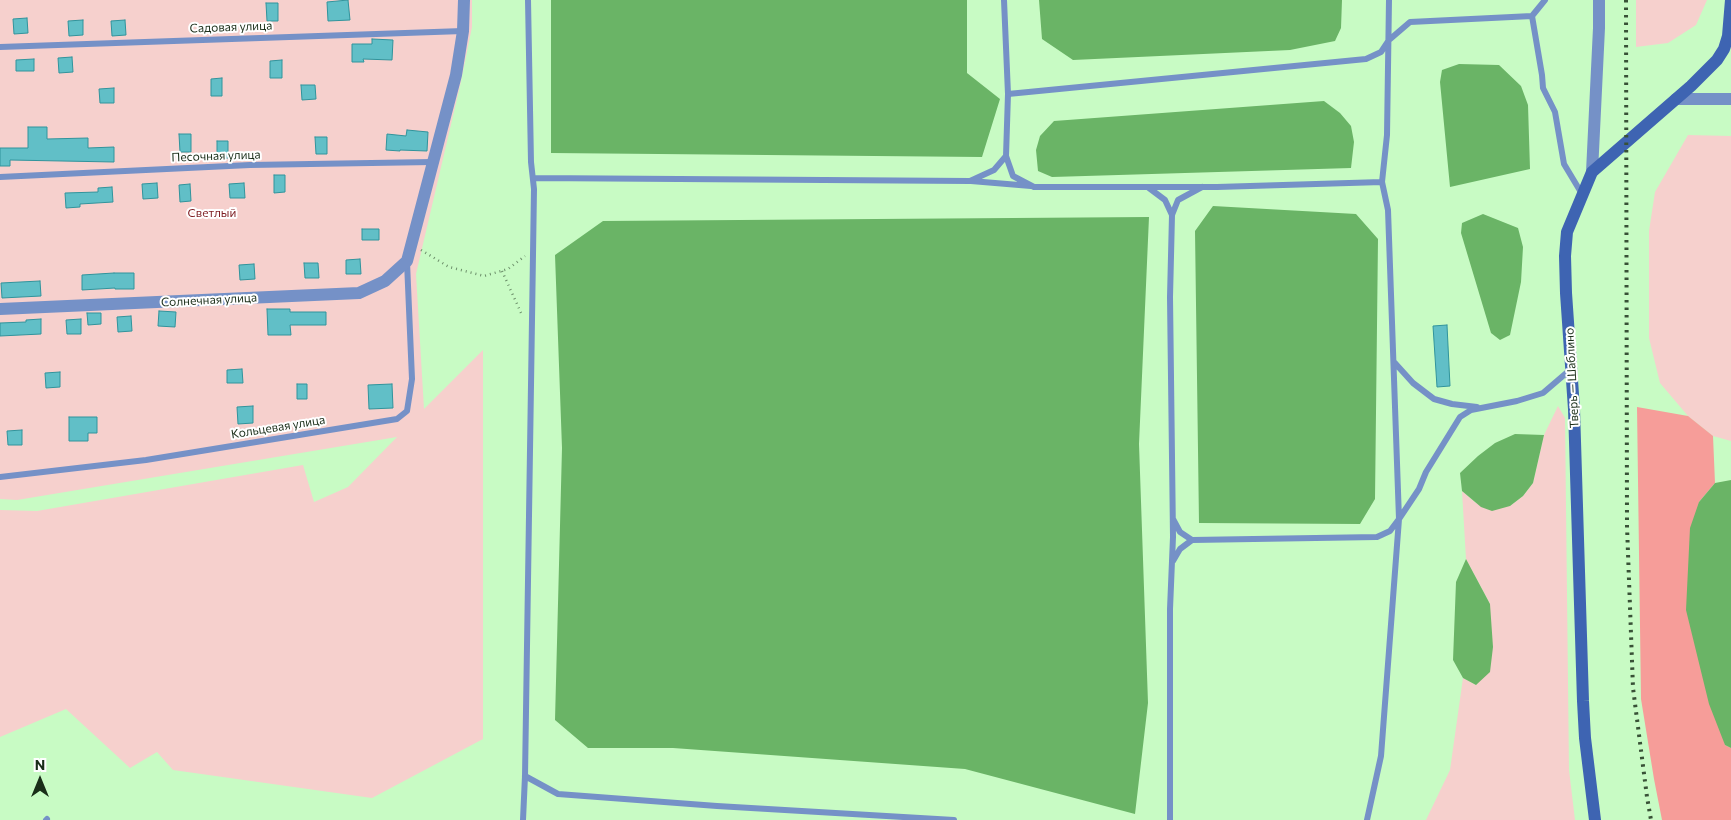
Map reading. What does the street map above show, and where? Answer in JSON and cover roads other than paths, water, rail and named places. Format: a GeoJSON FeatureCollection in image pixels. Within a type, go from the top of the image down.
{"type":"FeatureCollection","features":[{"type":"Feature","properties":{"kind":"street"},"geometry":{"type":"LineString","coordinates":[[407,261],[456,75],[463,31],[464,0]]}},
{"type":"Feature","properties":{"kind":"street"},"geometry":{"type":"LineString","coordinates":[[1592,172],[1599,0]]}},
{"type":"Feature","properties":{"kind":"street","name":"Тверь — Шаблино"},"geometry":{"type":"LineString","coordinates":[[1595,820],[1586,746],[1583,701],[1574,409],[1566,293],[1566,242],[1570,224],[1592,172],[1706,72],[1722,52],[1728,36],[1731,0]]}},
{"type":"Feature","properties":{"kind":"street"},"geometry":{"type":"LineString","coordinates":[[1676,99],[1731,100]]}},
{"type":"Feature","properties":{"kind":"street","name":"Солнечная улица"},"geometry":{"type":"LineString","coordinates":[[0,309],[359,293],[385,281],[407,261]]}},
{"type":"Feature","properties":{"kind":"lane"},"geometry":{"type":"LineString","coordinates":[[522,820],[525,776],[533,249],[528,0]]}},
{"type":"Feature","properties":{"kind":"lane"},"geometry":{"type":"LineString","coordinates":[[1004,0],[1008,94],[1006,156],[1013,176],[1034,187]]}},
{"type":"Feature","properties":{"kind":"lane"},"geometry":{"type":"LineString","coordinates":[[1367,820],[1381,756],[1399,519],[1388,210],[1382,182],[1387,135],[1389,0]]}},
{"type":"Feature","properties":{"kind":"lane"},"geometry":{"type":"LineString","coordinates":[[1008,94],[1366,59],[1381,52],[1389,40],[1410,22],[1532,16],[1545,0]]}},
{"type":"Feature","properties":{"kind":"lane"},"geometry":{"type":"LineString","coordinates":[[1532,16],[1543,88],[1555,112],[1564,164],[1582,194]]}},
{"type":"Feature","properties":{"kind":"lane","name":"Садовая улица"},"geometry":{"type":"LineString","coordinates":[[0,47],[463,31]]}},
{"type":"Feature","properties":{"kind":"lane"},"geometry":{"type":"LineString","coordinates":[[970,181],[994,170],[1006,156]]}},
{"type":"Feature","properties":{"kind":"lane","name":"Песочная улица"},"geometry":{"type":"LineString","coordinates":[[0,177],[250,165],[432,162]]}},
{"type":"Feature","properties":{"kind":"lane"},"geometry":{"type":"LineString","coordinates":[[533,178],[970,181],[1034,187],[1202,187],[1382,182]]}},
{"type":"Feature","properties":{"kind":"lane"},"geometry":{"type":"LineString","coordinates":[[1147,187],[1165,200],[1172,215]]}},
{"type":"Feature","properties":{"kind":"lane"},"geometry":{"type":"LineString","coordinates":[[1170,820],[1170,609],[1173,518],[1170,296],[1172,215],[1178,200],[1202,187]]}},
{"type":"Feature","properties":{"kind":"lane","name":"Кольцевая улица"},"geometry":{"type":"LineString","coordinates":[[0,476],[146,460],[397,419],[407,411],[412,379],[407,261]]}},
{"type":"Feature","properties":{"kind":"lane"},"geometry":{"type":"LineString","coordinates":[[1394,362],[1414,383],[1434,399],[1452,404],[1485,408]]}},
{"type":"Feature","properties":{"kind":"lane"},"geometry":{"type":"LineString","coordinates":[[1173,518],[1180,532],[1192,540],[1377,537],[1390,531],[1399,519],[1419,489],[1426,472],[1460,417],[1471,410],[1516,401],[1544,392],[1572,368]]}},
{"type":"Feature","properties":{"kind":"lane"},"geometry":{"type":"LineString","coordinates":[[1172,563],[1180,549],[1192,540]]}},
{"type":"Feature","properties":{"kind":"lane"},"geometry":{"type":"LineString","coordinates":[[525,776],[558,794],[717,806],[954,820]]}},
{"type":"Feature","properties":{"kind":"railway"},"geometry":{"type":"LineString","coordinates":[[1626,0],[1627,526],[1633,688],[1651,820]]}},
{"type":"Feature","properties":{"kind":"park label","name":"Светлый"},"geometry":{"type":"Point","coordinates":[212,213]}}]}
